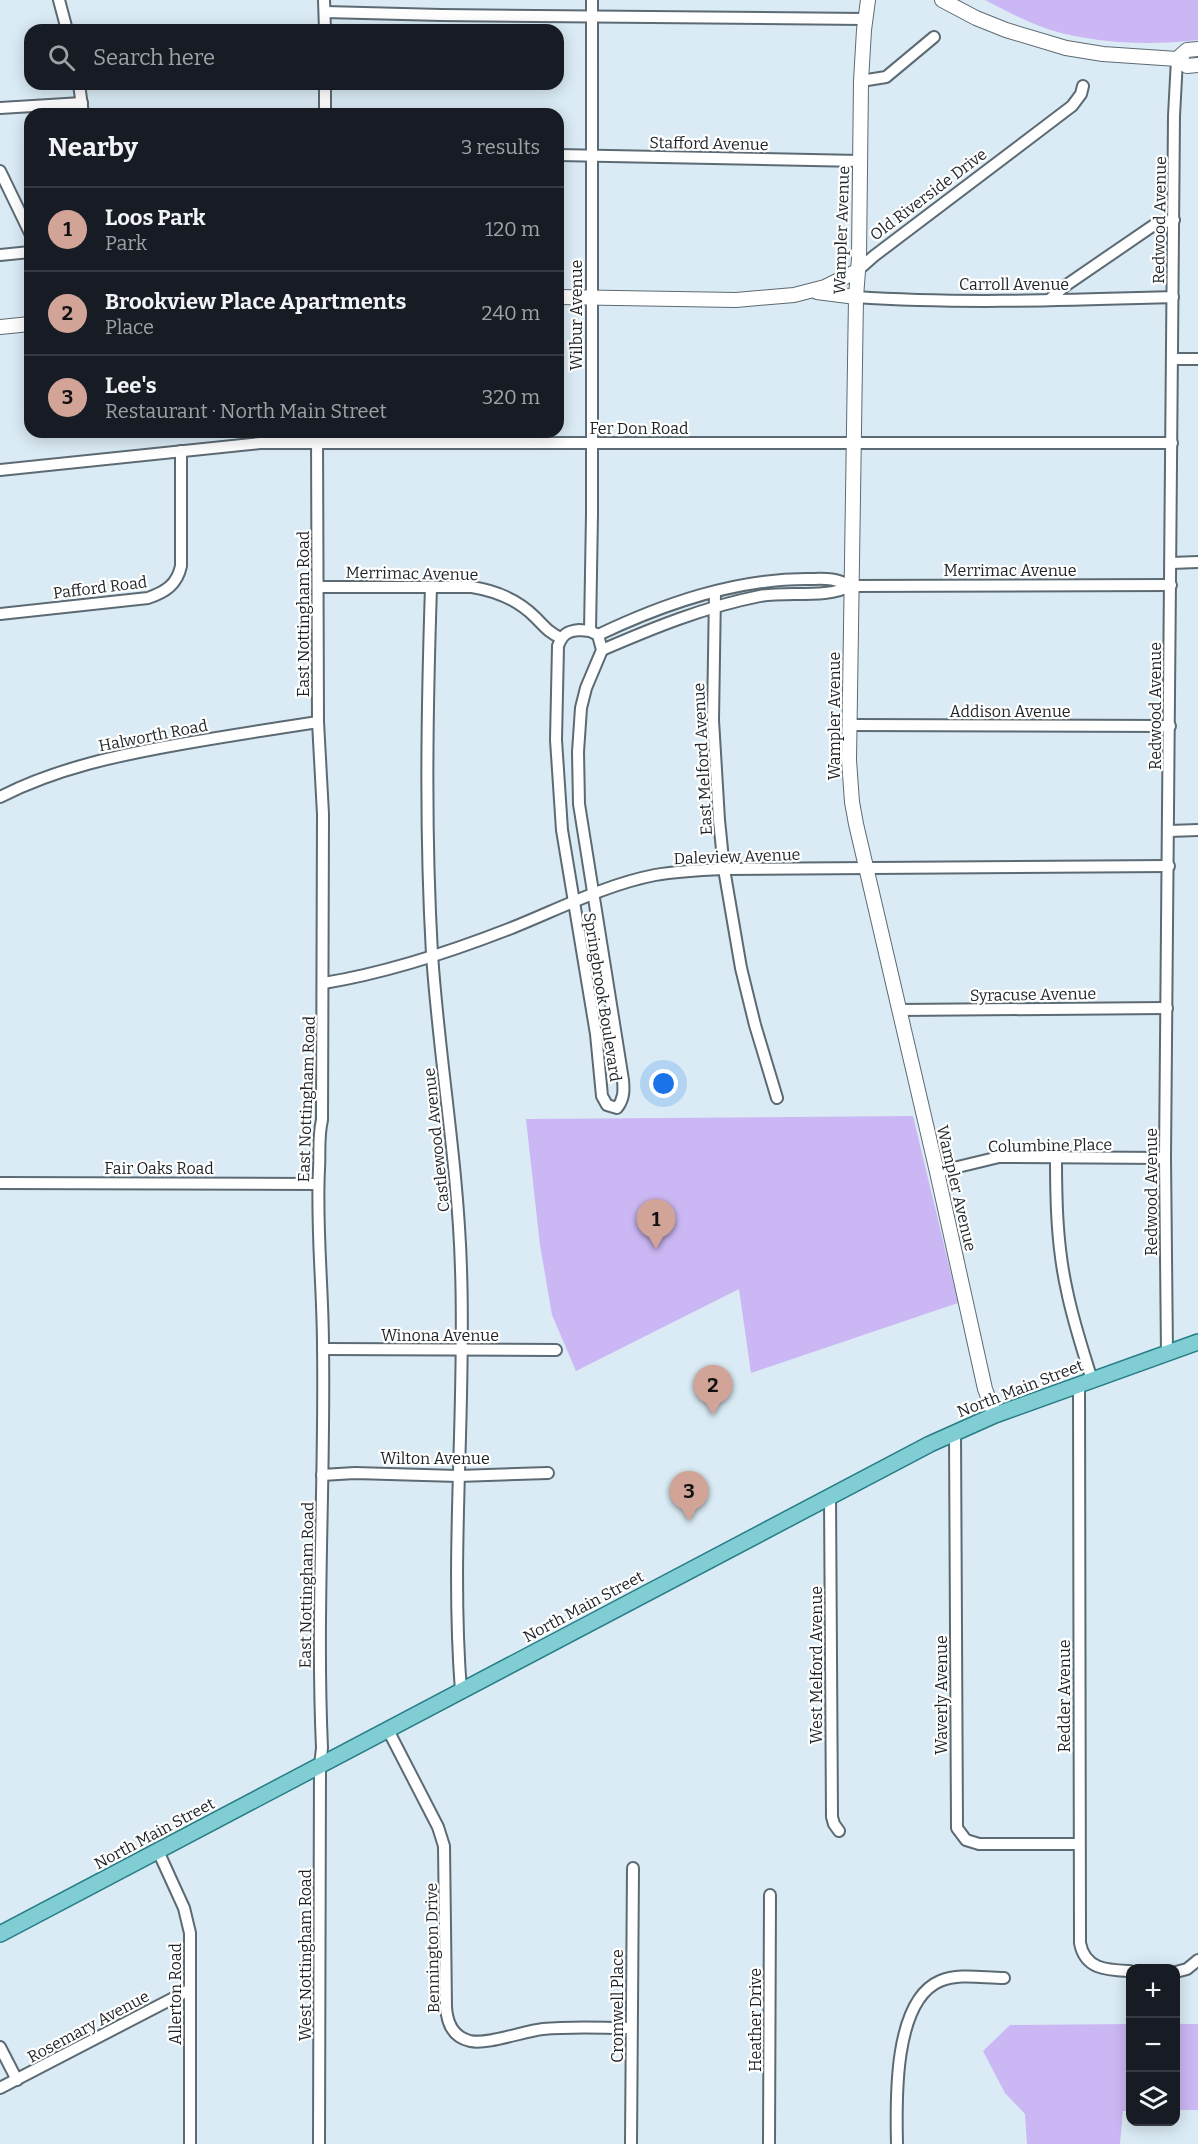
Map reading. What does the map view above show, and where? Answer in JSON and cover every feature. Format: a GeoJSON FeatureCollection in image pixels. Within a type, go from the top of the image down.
{"type":"FeatureCollection","features":[{"type":"Feature","properties":{"kind":"main road","name":"North Main Street"},"geometry":{"type":"LineString","coordinates":[[0,1934],[955,1432],[1198,1342]]}},
{"type":"Feature","properties":{"kind":"street"},"geometry":{"type":"LineString","coordinates":[[59,0],[65,24]]}},
{"type":"Feature","properties":{"kind":"street"},"geometry":{"type":"LineString","coordinates":[[324,0],[325,24]]}},
{"type":"Feature","properties":{"kind":"street","name":"Wilbur Avenue"},"geometry":{"type":"LineString","coordinates":[[592,0],[591,298],[594,633]]}},
{"type":"Feature","properties":{"kind":"street","name":"Wampler Avenue"},"geometry":{"type":"LineString","coordinates":[[868,0],[861,81],[850,586],[849,725],[852,802],[985,1389],[996,1415]]}},
{"type":"Feature","properties":{"kind":"street"},"geometry":{"type":"LineString","coordinates":[[942,0],[976,18],[1006,30],[1066,48],[1103,54],[1177,59],[1187,66],[1198,65]]}},
{"type":"Feature","properties":{"kind":"street"},"geometry":{"type":"LineString","coordinates":[[325,12],[865,19]]}},
{"type":"Feature","properties":{"kind":"street"},"geometry":{"type":"LineString","coordinates":[[861,81],[886,77],[934,37]]}},
{"type":"Feature","properties":{"kind":"street"},"geometry":{"type":"LineString","coordinates":[[1177,59],[1187,50],[1198,49]]}},
{"type":"Feature","properties":{"kind":"street","name":"Redwood Avenue"},"geometry":{"type":"LineString","coordinates":[[1167,1353],[1164,1158],[1177,59]]}},
{"type":"Feature","properties":{"kind":"street","name":"Old Riverside Drive"},"geometry":{"type":"LineString","coordinates":[[564,297],[736,300],[812,292],[842,280],[857,271],[1072,106],[1081,94],[1083,86]]}},
{"type":"Feature","properties":{"kind":"street"},"geometry":{"type":"LineString","coordinates":[[80,90],[83,108]]}},
{"type":"Feature","properties":{"kind":"street"},"geometry":{"type":"LineString","coordinates":[[325,90],[325,108]]}},
{"type":"Feature","properties":{"kind":"street"},"geometry":{"type":"LineString","coordinates":[[0,108],[24,108]]}},
{"type":"Feature","properties":{"kind":"street","name":"Stafford Avenue"},"geometry":{"type":"LineString","coordinates":[[564,155],[860,161]]}},
{"type":"Feature","properties":{"kind":"street"},"geometry":{"type":"LineString","coordinates":[[0,171],[24,221]]}},
{"type":"Feature","properties":{"kind":"street"},"geometry":{"type":"LineString","coordinates":[[1050,300],[1065,286],[1154,225],[1174,220]]}},
{"type":"Feature","properties":{"kind":"street"},"geometry":{"type":"LineString","coordinates":[[0,255],[24,253]]}},
{"type":"Feature","properties":{"kind":"street"},"geometry":{"type":"LineString","coordinates":[[812,292],[856,297]]}},
{"type":"Feature","properties":{"kind":"street","name":"Carroll Avenue"},"geometry":{"type":"LineString","coordinates":[[856,297],[1050,300],[1173,297]]}},
{"type":"Feature","properties":{"kind":"street"},"geometry":{"type":"LineString","coordinates":[[0,327],[24,325]]}},
{"type":"Feature","properties":{"kind":"street"},"geometry":{"type":"LineString","coordinates":[[1173,359],[1198,359]]}},
{"type":"Feature","properties":{"kind":"street","name":"East Nottingham Road"},"geometry":{"type":"LineString","coordinates":[[317,438],[318,722],[323,814],[324,982],[322,1120],[318,1184],[324,1349],[319,1623],[322,1748],[320,1766]]}},
{"type":"Feature","properties":{"kind":"street","name":"Fer Don Road"},"geometry":{"type":"LineString","coordinates":[[0,470],[260,443],[1172,443]]}},
{"type":"Feature","properties":{"kind":"street","name":"Pafford Road"},"geometry":{"type":"LineString","coordinates":[[0,614],[148,598],[169,588],[178,577],[181,566],[181,451]]}},
{"type":"Feature","properties":{"kind":"street"},"geometry":{"type":"LineString","coordinates":[[1171,563],[1198,562]]}},
{"type":"Feature","properties":{"kind":"street","name":"Merrimac Avenue"},"geometry":{"type":"LineString","coordinates":[[594,633],[668,605],[745,583],[777,579],[838,579],[850,586],[1171,585]]}},
{"type":"Feature","properties":{"kind":"street","name":"Merrimac Avenue"},"geometry":{"type":"LineString","coordinates":[[602,650],[652,628],[716,607],[775,593],[840,592],[850,586]]}},
{"type":"Feature","properties":{"kind":"street","name":"Merrimac Avenue"},"geometry":{"type":"LineString","coordinates":[[318,587],[472,587],[502,595],[516,602],[552,634],[561,638]]}},
{"type":"Feature","properties":{"kind":"street","name":"Castlewood Avenue"},"geometry":{"type":"LineString","coordinates":[[431,587],[426,768],[427,850],[433,956],[459,1214],[463,1350],[459,1476],[461,1691]]}},
{"type":"Feature","properties":{"kind":"street","name":"East Melford Avenue"},"geometry":{"type":"LineString","coordinates":[[715,592],[713,720],[724,869],[741,968],[777,1098]]}},
{"type":"Feature","properties":{"kind":"street"},"geometry":{"type":"LineString","coordinates":[[561,638],[568,631],[594,633],[602,650]]}},
{"type":"Feature","properties":{"kind":"street","name":"Springbrook Boulevard"},"geometry":{"type":"LineString","coordinates":[[561,638],[558,646],[557,767],[562,830],[596,1034],[602,1096],[607,1106],[617,1108],[624,1094],[623,1080],[579,804],[578,752],[581,708],[586,688],[602,650]]}},
{"type":"Feature","properties":{"kind":"street","name":"Halworth Road"},"geometry":{"type":"LineString","coordinates":[[0,797],[43,778],[105,758],[318,722]]}},
{"type":"Feature","properties":{"kind":"street","name":"Addison Avenue"},"geometry":{"type":"LineString","coordinates":[[849,725],[1170,726]]}},
{"type":"Feature","properties":{"kind":"street"},"geometry":{"type":"LineString","coordinates":[[1169,831],[1198,830]]}},
{"type":"Feature","properties":{"kind":"street","name":"Daleview Avenue"},"geometry":{"type":"LineString","coordinates":[[324,982],[341,980],[433,956],[509,929],[592,894],[655,875],[724,869],[1168,866]]}},
{"type":"Feature","properties":{"kind":"street","name":"Syracuse Avenue"},"geometry":{"type":"LineString","coordinates":[[898,1010],[1167,1008]]}},
{"type":"Feature","properties":{"kind":"street","name":"Columbine Place"},"geometry":{"type":"LineString","coordinates":[[937,1172],[999,1157],[1164,1158]]}},
{"type":"Feature","properties":{"kind":"street","name":"Redder Avenue"},"geometry":{"type":"LineString","coordinates":[[1056,1157],[1056,1204],[1063,1271],[1086,1382],[1079,1844],[1080,1943],[1083,1954],[1092,1965],[1103,1970],[1126,1971]]}},
{"type":"Feature","properties":{"kind":"street","name":"Fair Oaks Road"},"geometry":{"type":"LineString","coordinates":[[0,1183],[318,1184]]}},
{"type":"Feature","properties":{"kind":"street","name":"Winona Avenue"},"geometry":{"type":"LineString","coordinates":[[324,1349],[556,1350]]}},
{"type":"Feature","properties":{"kind":"street","name":"Waverly Avenue"},"geometry":{"type":"LineString","coordinates":[[955,1432],[957,1828],[966,1840],[979,1844],[1079,1844]]}},
{"type":"Feature","properties":{"kind":"street","name":"Wilton Avenue"},"geometry":{"type":"LineString","coordinates":[[322,1475],[355,1473],[459,1476],[548,1473]]}},
{"type":"Feature","properties":{"kind":"street","name":"West Melford Avenue"},"geometry":{"type":"LineString","coordinates":[[830,1496],[832,1817],[839,1831]]}},
{"type":"Feature","properties":{"kind":"street","name":"Bennington Drive"},"geometry":{"type":"LineString","coordinates":[[388,1731],[438,1827],[444,1846],[446,2007],[447,2019],[452,2029],[461,2038],[475,2042],[554,2028],[631,2028]]}},
{"type":"Feature","properties":{"kind":"street","name":"West Nottingham Road"},"geometry":{"type":"LineString","coordinates":[[319,2144],[320,1766]]}},
{"type":"Feature","properties":{"kind":"street","name":"Allerton Road"},"geometry":{"type":"LineString","coordinates":[[158,1851],[187,1916],[190,1933],[190,2144]]}},
{"type":"Feature","properties":{"kind":"street","name":"Cromwell Place"},"geometry":{"type":"LineString","coordinates":[[631,2144],[633,1869]]}},
{"type":"Feature","properties":{"kind":"street","name":"Heather Drive"},"geometry":{"type":"LineString","coordinates":[[769,2144],[770,1895]]}},
{"type":"Feature","properties":{"kind":"street"},"geometry":{"type":"LineString","coordinates":[[1180,1971],[1187,1969],[1198,1960]]}},
{"type":"Feature","properties":{"kind":"street"},"geometry":{"type":"LineString","coordinates":[[897,2144],[900,2059],[910,2017],[919,1998],[930,1986],[946,1979],[1004,1978]]}},
{"type":"Feature","properties":{"kind":"street","name":"Rosemary Avenue"},"geometry":{"type":"LineString","coordinates":[[0,2088],[189,1990]]}},
{"type":"Feature","properties":{"kind":"street"},"geometry":{"type":"LineString","coordinates":[[0,2047],[17,2080]]}},
{"type":"Feature","properties":{"kind":"shaded area"},"geometry":{"type":"Polygon","coordinates":[[[985,0],[1198,0],[1198,40],[1134,43],[1086,38],[1037,25],[985,0]]]}},
{"type":"Feature","properties":{"kind":"shaded area"},"geometry":{"type":"Polygon","coordinates":[[[913,1116],[958,1303],[751,1373],[739,1289],[576,1371],[552,1315],[540,1245],[526,1119],[913,1116]]]}},
{"type":"Feature","properties":{"kind":"shaded area"},"geometry":{"type":"Polygon","coordinates":[[[1126,2024],[1126,2111],[1123,2111],[1120,2144],[1027,2144],[1025,2114],[1005,2093],[983,2051],[1010,2025],[1126,2024]]]}},
{"type":"Feature","properties":{"kind":"shaded area"},"geometry":{"type":"Polygon","coordinates":[[[1180,2024],[1198,2024],[1198,2110],[1180,2110],[1180,2024]]]}},
{"type":"Feature","properties":{"kind":"place","name":"Loos Park"},"geometry":{"type":"Point","coordinates":[656,1249]}},
{"type":"Feature","properties":{"kind":"place","name":"Brookview Place Apartments"},"geometry":{"type":"Point","coordinates":[713,1415]}},
{"type":"Feature","properties":{"kind":"place","name":"Lee's"},"geometry":{"type":"Point","coordinates":[689,1521]}}]}
